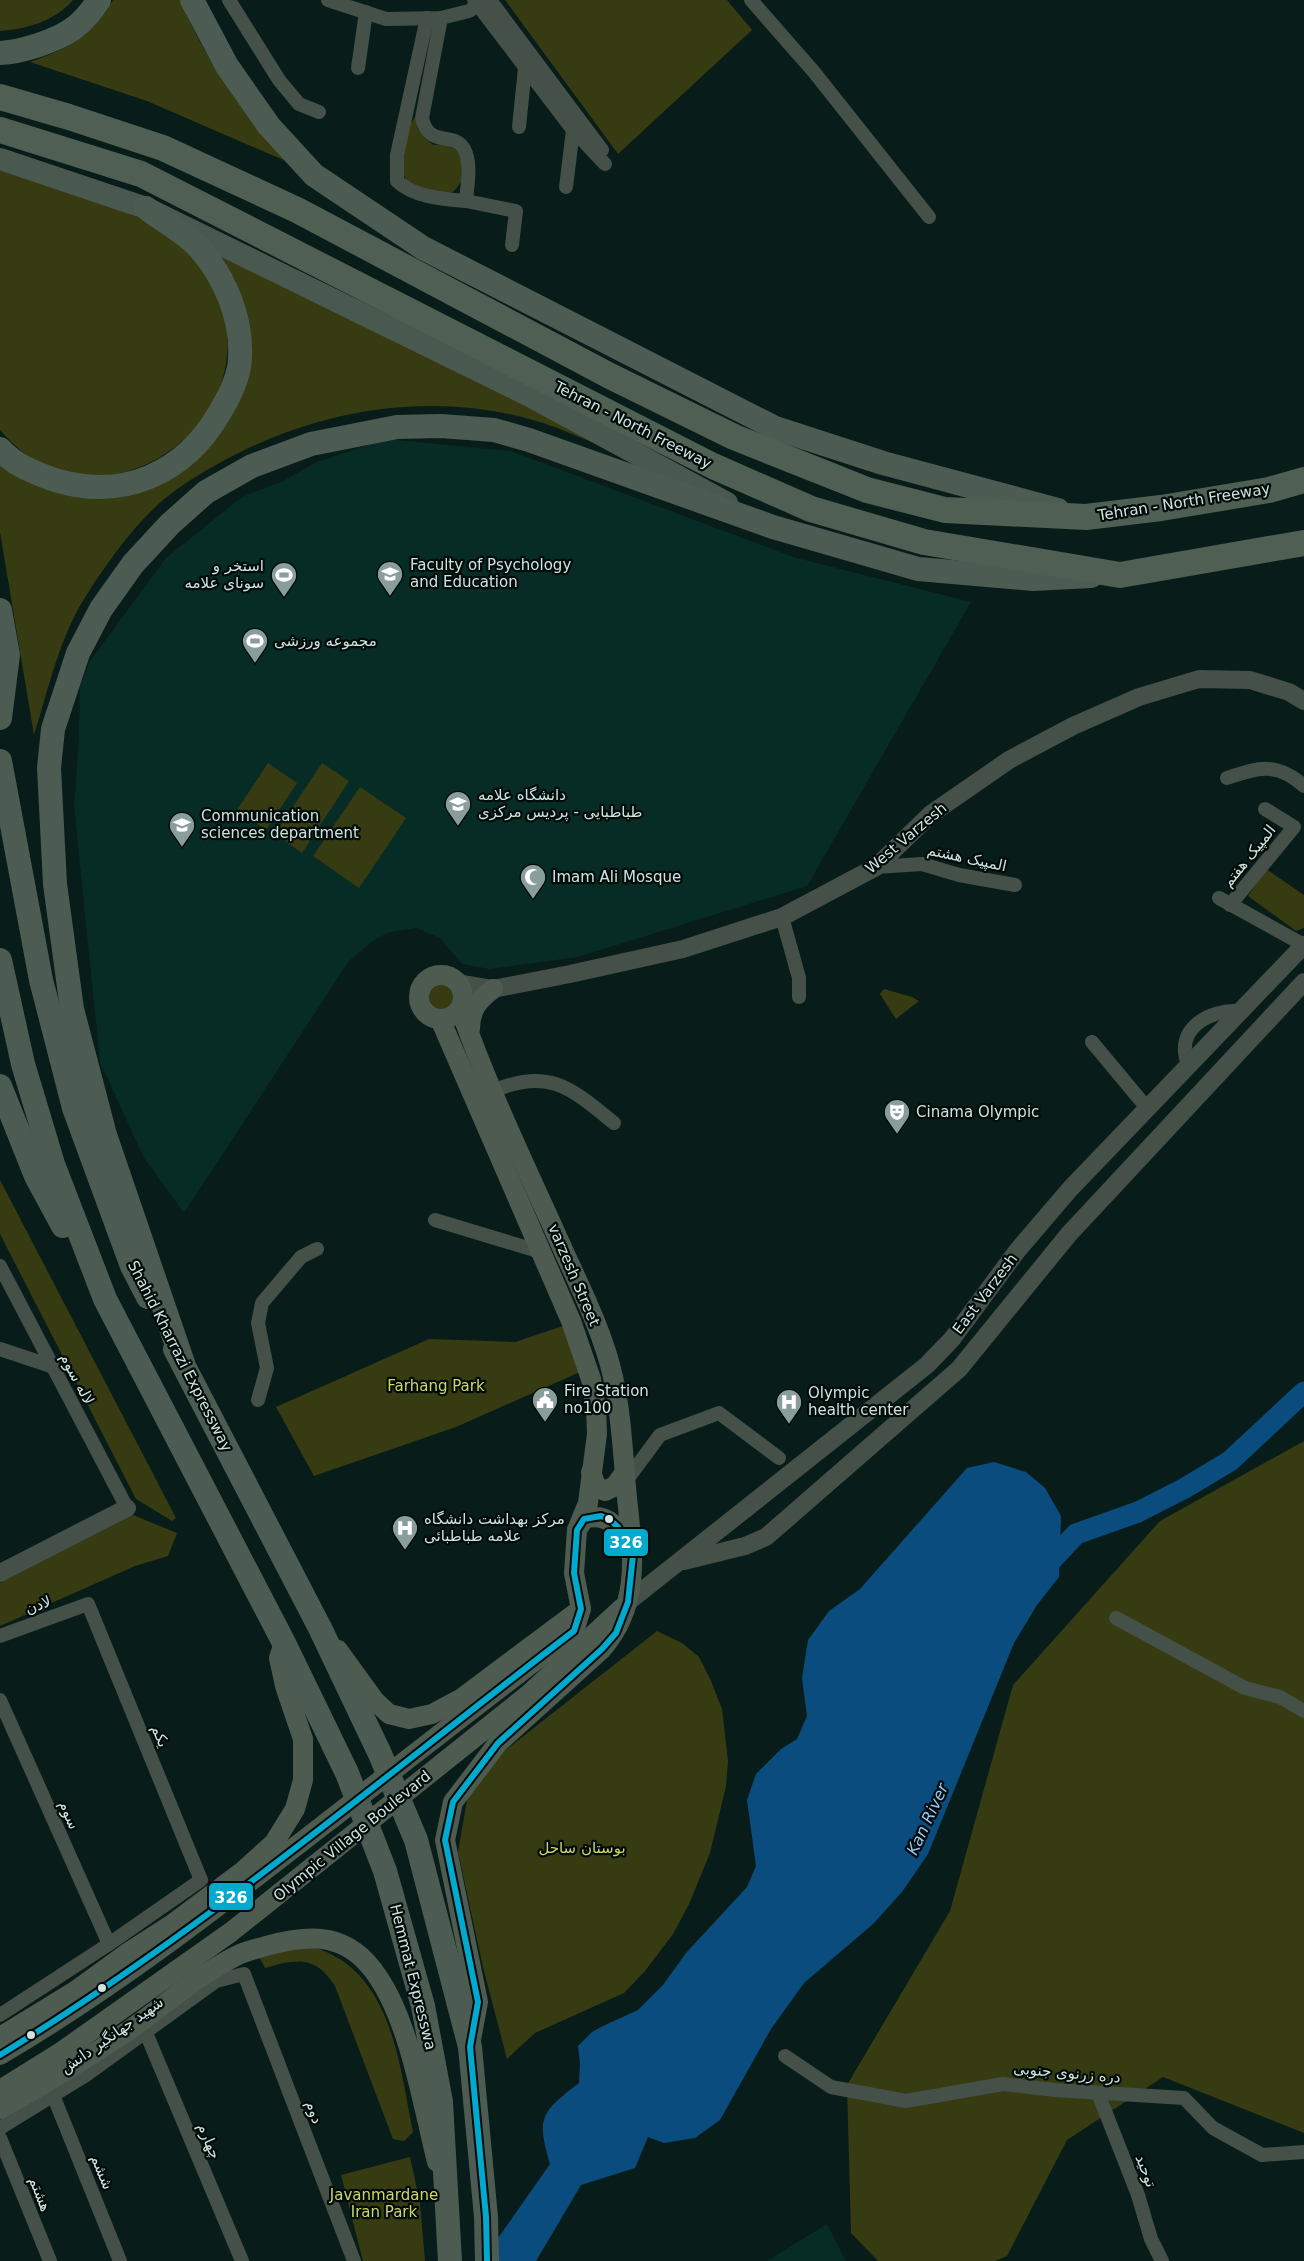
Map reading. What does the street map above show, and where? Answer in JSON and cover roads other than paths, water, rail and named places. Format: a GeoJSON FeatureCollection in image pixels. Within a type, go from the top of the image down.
{"type":"FeatureCollection","features":[{"type":"Feature","properties":{"kind":"highway"},"geometry":{"type":"LineString","coordinates":[[0,53],[17,52],[73,29],[87,17],[99,0]]}},
{"type":"Feature","properties":{"kind":"highway"},"geometry":{"type":"LineString","coordinates":[[192,0],[227,66],[269,126],[314,175],[423,248],[775,428],[883,463],[1086,517]]}},
{"type":"Feature","properties":{"kind":"highway","name":"Tehran - North Freeway"},"geometry":{"type":"LineString","coordinates":[[0,97],[163,147],[297,210],[600,370],[734,436],[867,490],[945,510],[1086,517],[1161,508],[1269,490],[1304,480]]}},
{"type":"Feature","properties":{"kind":"highway","name":"Tehran - North Freeway"},"geometry":{"type":"LineString","coordinates":[[0,130],[141,174],[712,466],[811,509],[924,542],[1120,575],[1304,543]]}},
{"type":"Feature","properties":{"kind":"highway"},"geometry":{"type":"LineString","coordinates":[[0,449],[30,472],[78,487],[109,487],[129,484],[158,475],[188,454],[211,428],[230,396],[240,358],[235,311],[218,273],[199,248],[146,208]]}},
{"type":"Feature","properties":{"kind":"highway"},"geometry":{"type":"LineString","coordinates":[[183,1363],[105,1135],[72,1009],[55,884],[49,768],[53,729],[78,654],[107,600],[133,564],[170,524],[206,492],[252,466],[311,444],[398,426],[494,430],[529,440],[773,528],[918,569],[1033,579],[1120,575]]}},
{"type":"Feature","properties":{"kind":"highway"},"geometry":{"type":"LineString","coordinates":[[0,610],[8,655],[0,718]]}},
{"type":"Feature","properties":{"kind":"highway","name":"Shahid Kharrazi Expressway"},"geometry":{"type":"LineString","coordinates":[[0,761],[41,980],[74,1108],[132,1266],[320,1628],[380,1754],[416,1840],[470,2048],[486,2217],[486,2261]]}},
{"type":"Feature","properties":{"kind":"highway"},"geometry":{"type":"LineString","coordinates":[[0,960],[23,1064],[53,1164],[105,1299]]}},
{"type":"Feature","properties":{"kind":"highway"},"geometry":{"type":"LineString","coordinates":[[0,1086],[36,1176],[105,1299],[284,1643]]}},
{"type":"Feature","properties":{"kind":"highway","name":"Hemmat Expresswa"},"geometry":{"type":"LineString","coordinates":[[284,1643],[347,1773],[385,1871],[423,2006],[441,2102],[450,2261]]}},
{"type":"Feature","properties":{"kind":"main road"},"geometry":{"type":"LineString","coordinates":[[0,159],[146,208],[528,395],[773,528]]}},
{"type":"Feature","properties":{"kind":"main road"},"geometry":{"type":"LineString","coordinates":[[439,975],[453,978],[463,995],[460,1008],[452,1016],[440,1019],[427,1013],[420,1001],[422,987],[426,981],[439,975]]}},
{"type":"Feature","properties":{"kind":"main road"},"geometry":{"type":"LineString","coordinates":[[470,1038],[473,1008],[493,989]]}},
{"type":"Feature","properties":{"kind":"main road","name":"varzesh Street"},"geometry":{"type":"LineString","coordinates":[[460,1008],[470,1038],[591,1313],[613,1375],[624,1438],[625,1477],[633,1555],[628,1602],[616,1633],[602,1649],[498,1743],[453,1802],[445,1840],[478,2002],[470,2048]]}},
{"type":"Feature","properties":{"kind":"main road","name":"varzesh Street"},"geometry":{"type":"LineString","coordinates":[[440,1019],[571,1321],[591,1379],[597,1408],[597,1434],[588,1503],[577,1530],[574,1573],[581,1609]]}},
{"type":"Feature","properties":{"kind":"main road"},"geometry":{"type":"LineString","coordinates":[[591,1472],[596,1486],[605,1491],[625,1477]]}},
{"type":"Feature","properties":{"kind":"main road"},"geometry":{"type":"LineString","coordinates":[[577,1530],[584,1519],[592,1516],[609,1520],[618,1527],[633,1555]]}},
{"type":"Feature","properties":{"kind":"main road","name":"Olympic Village Boulevard"},"geometry":{"type":"LineString","coordinates":[[0,2090],[61,2052],[231,1932],[529,1694],[628,1602]]}},
{"type":"Feature","properties":{"kind":"main road"},"geometry":{"type":"LineString","coordinates":[[320,1628],[375,1701],[388,1714],[409,1719],[432,1714],[462,1698],[581,1609]]}},
{"type":"Feature","properties":{"kind":"main road","name":"Olympic Village Boulevard"},"geometry":{"type":"LineString","coordinates":[[0,2055],[145,1962],[211,1913],[574,1631],[581,1609]]}},
{"type":"Feature","properties":{"kind":"main road"},"geometry":{"type":"LineString","coordinates":[[0,2037],[75,1991],[126,1953],[171,1925],[243,1871],[274,1843],[295,1809],[303,1780],[303,1739],[279,1659],[284,1643]]}},
{"type":"Feature","properties":{"kind":"main road"},"geometry":{"type":"LineString","coordinates":[[0,2109],[50,2082],[128,2030],[178,1993],[238,1955],[293,1939],[321,1938],[339,1942],[355,1951],[377,1976],[396,2009],[445,2192]]}},
{"type":"Feature","properties":{"kind":"street"},"geometry":{"type":"LineString","coordinates":[[229,0],[279,80],[299,104],[319,112]]}},
{"type":"Feature","properties":{"kind":"street"},"geometry":{"type":"LineString","coordinates":[[328,0],[386,19],[434,18],[469,11],[482,2]]}},
{"type":"Feature","properties":{"kind":"street"},"geometry":{"type":"LineString","coordinates":[[751,0],[814,72],[929,217]]}},
{"type":"Feature","properties":{"kind":"street"},"geometry":{"type":"LineString","coordinates":[[482,2],[602,150],[605,164],[573,130],[525,69],[482,2]]}},
{"type":"Feature","properties":{"kind":"street"},"geometry":{"type":"LineString","coordinates":[[358,68],[366,12]]}},
{"type":"Feature","properties":{"kind":"street"},"geometry":{"type":"LineString","coordinates":[[434,18],[422,118],[424,128],[431,136],[459,143],[465,150],[466,201]]}},
{"type":"Feature","properties":{"kind":"street"},"geometry":{"type":"LineString","coordinates":[[434,18],[397,155],[397,181],[402,186],[433,197],[516,211],[512,245]]}},
{"type":"Feature","properties":{"kind":"street"},"geometry":{"type":"LineString","coordinates":[[519,127],[525,69]]}},
{"type":"Feature","properties":{"kind":"street"},"geometry":{"type":"LineString","coordinates":[[566,187],[573,130]]}},
{"type":"Feature","properties":{"kind":"street","name":"West Varzesh"},"geometry":{"type":"LineString","coordinates":[[458,983],[493,989],[683,949],[783,917],[876,867],[932,814],[1009,760],[1073,726],[1138,697],[1199,679],[1250,680],[1289,692],[1304,701]]}},
{"type":"Feature","properties":{"kind":"street"},"geometry":{"type":"LineString","coordinates":[[1227,778],[1257,768],[1270,768],[1293,776],[1304,786]]}},
{"type":"Feature","properties":{"kind":"street","name":"المپیک هفتم"},"geometry":{"type":"LineString","coordinates":[[1265,809],[1294,827],[1224,902],[1304,945]]}},
{"type":"Feature","properties":{"kind":"street","name":"المپیک هشتم"},"geometry":{"type":"LineString","coordinates":[[876,867],[922,864],[959,875],[1015,885]]}},
{"type":"Feature","properties":{"kind":"street"},"geometry":{"type":"LineString","coordinates":[[783,917],[799,978],[799,998]]}},
{"type":"Feature","properties":{"kind":"street","name":"East Varzesh"},"geometry":{"type":"LineString","coordinates":[[628,1602],[927,1365],[952,1339],[1017,1251],[1070,1189],[1304,945]]}},
{"type":"Feature","properties":{"kind":"street"},"geometry":{"type":"LineString","coordinates":[[679,1562],[746,1546],[766,1536],[959,1369],[1069,1234],[1304,982]]}},
{"type":"Feature","properties":{"kind":"street"},"geometry":{"type":"LineString","coordinates":[[1092,1042],[1147,1108]]}},
{"type":"Feature","properties":{"kind":"street"},"geometry":{"type":"LineString","coordinates":[[493,1091],[513,1082],[551,1081],[580,1096],[614,1123]]}},
{"type":"Feature","properties":{"kind":"street"},"geometry":{"type":"LineString","coordinates":[[435,1220],[541,1252]]}},
{"type":"Feature","properties":{"kind":"street"},"geometry":{"type":"LineString","coordinates":[[258,1400],[267,1368],[258,1323],[262,1303],[301,1257],[317,1249]]}},
{"type":"Feature","properties":{"kind":"street","name":"لاله سوم"},"geometry":{"type":"LineString","coordinates":[[0,1266],[127,1508]]}},
{"type":"Feature","properties":{"kind":"street"},"geometry":{"type":"LineString","coordinates":[[0,1349],[51,1366]]}},
{"type":"Feature","properties":{"kind":"street"},"geometry":{"type":"LineString","coordinates":[[625,1477],[660,1435],[719,1413],[779,1458]]}},
{"type":"Feature","properties":{"kind":"street"},"geometry":{"type":"LineString","coordinates":[[0,1573],[127,1508]]}},
{"type":"Feature","properties":{"kind":"street","name":"لادن"},"geometry":{"type":"LineString","coordinates":[[0,1636],[88,1604]]}},
{"type":"Feature","properties":{"kind":"street","name":"یکم"},"geometry":{"type":"LineString","coordinates":[[88,1604],[201,1880],[109,1944]]}},
{"type":"Feature","properties":{"kind":"street"},"geometry":{"type":"LineString","coordinates":[[1116,1618],[1245,1688],[1280,1697],[1304,1711]]}},
{"type":"Feature","properties":{"kind":"street","name":"سوم"},"geometry":{"type":"LineString","coordinates":[[0,1700],[109,1944]]}},
{"type":"Feature","properties":{"kind":"street"},"geometry":{"type":"LineString","coordinates":[[2,2010],[109,1944]]}},
{"type":"Feature","properties":{"kind":"street","name":"شهید جهانگیر دانش"},"geometry":{"type":"LineString","coordinates":[[0,2128],[53,2096],[146,2033],[216,1981],[244,1974]]}},
{"type":"Feature","properties":{"kind":"street","name":"دوم"},"geometry":{"type":"LineString","coordinates":[[244,1974],[354,2261]]}},
{"type":"Feature","properties":{"kind":"street","name":"چهارم"},"geometry":{"type":"LineString","coordinates":[[146,2033],[242,2261]]}},
{"type":"Feature","properties":{"kind":"street","name":"دره زرنوی جنوبی"},"geometry":{"type":"LineString","coordinates":[[785,2056],[831,2086],[906,2101],[1003,2084],[1184,2098],[1213,2128],[1262,2155],[1304,2152]]}},
{"type":"Feature","properties":{"kind":"street","name":"توحید"},"geometry":{"type":"LineString","coordinates":[[1098,2093],[1138,2195],[1151,2239],[1162,2261]]}},
{"type":"Feature","properties":{"kind":"street","name":"ششم"},"geometry":{"type":"LineString","coordinates":[[53,2096],[120,2261]]}},
{"type":"Feature","properties":{"kind":"street","name":"هشتم"},"geometry":{"type":"LineString","coordinates":[[0,2138],[50,2261]]}},
{"type":"Feature","properties":{"kind":"water"},"geometry":{"type":"Polygon","coordinates":[[[994,1462],[1026,1472],[1045,1488],[1061,1516],[1059,1577],[1037,1605],[1014,1643],[928,1854],[902,1892],[873,1924],[804,1983],[771,2029],[720,2120],[695,2138],[664,2143],[648,2137],[635,2168],[581,2185],[536,2261],[482,2261],[550,2164],[543,2136],[545,2117],[556,2101],[579,2083],[578,2046],[592,2032],[638,2010],[663,1985],[686,1953],[747,1887],[756,1866],[747,1800],[756,1774],[781,1749],[797,1739],[807,1716],[802,1678],[808,1640],[829,1611],[860,1589],[967,1468],[994,1462]]]}},
{"type":"Feature","properties":{"kind":"waterway","name":"Kan River"},"geometry":{"type":"LineString","coordinates":[[1043,1573],[1048,1564],[1076,1534],[1138,1512],[1230,1461],[1304,1392]]}},
{"type":"Feature","properties":{"kind":"place","name":"Faculty of Psychology and Education"},"geometry":{"type":"Point","coordinates":[390,597]}},
{"type":"Feature","properties":{"kind":"place","name":"استخر و سونای علامه"},"geometry":{"type":"Point","coordinates":[284,598]}},
{"type":"Feature","properties":{"kind":"place","name":"مجموعه ورزشی"},"geometry":{"type":"Point","coordinates":[255,664]}},
{"type":"Feature","properties":{"kind":"place","name":"دانشگاه علامه طباطبایی - پردیس مرکزی"},"geometry":{"type":"Point","coordinates":[458,827]}},
{"type":"Feature","properties":{"kind":"place","name":"Communication sciences department"},"geometry":{"type":"Point","coordinates":[182,848]}},
{"type":"Feature","properties":{"kind":"place","name":"Imam Ali Mosque"},"geometry":{"type":"Point","coordinates":[533,900]}},
{"type":"Feature","properties":{"kind":"place","name":"Cinama Olympic"},"geometry":{"type":"Point","coordinates":[897,1135]}},
{"type":"Feature","properties":{"kind":"place","name":"Fire Station no100"},"geometry":{"type":"Point","coordinates":[545,1423]}},
{"type":"Feature","properties":{"kind":"place","name":"Olympic health center"},"geometry":{"type":"Point","coordinates":[789,1425]}},
{"type":"Feature","properties":{"kind":"place","name":"مرکز بهداشت دانشگاه علامه طباطبائی"},"geometry":{"type":"Point","coordinates":[405,1551]}},
{"type":"Feature","properties":{"kind":"park label","name":"Farhang Park"},"geometry":{"type":"Point","coordinates":[436,1386]}},
{"type":"Feature","properties":{"kind":"park label","name":"بوستان ساحل"},"geometry":{"type":"Point","coordinates":[582,1848]}},
{"type":"Feature","properties":{"kind":"park label","name":"Javanmardane Iran Park"},"geometry":{"type":"Point","coordinates":[384,2204]}}]}
